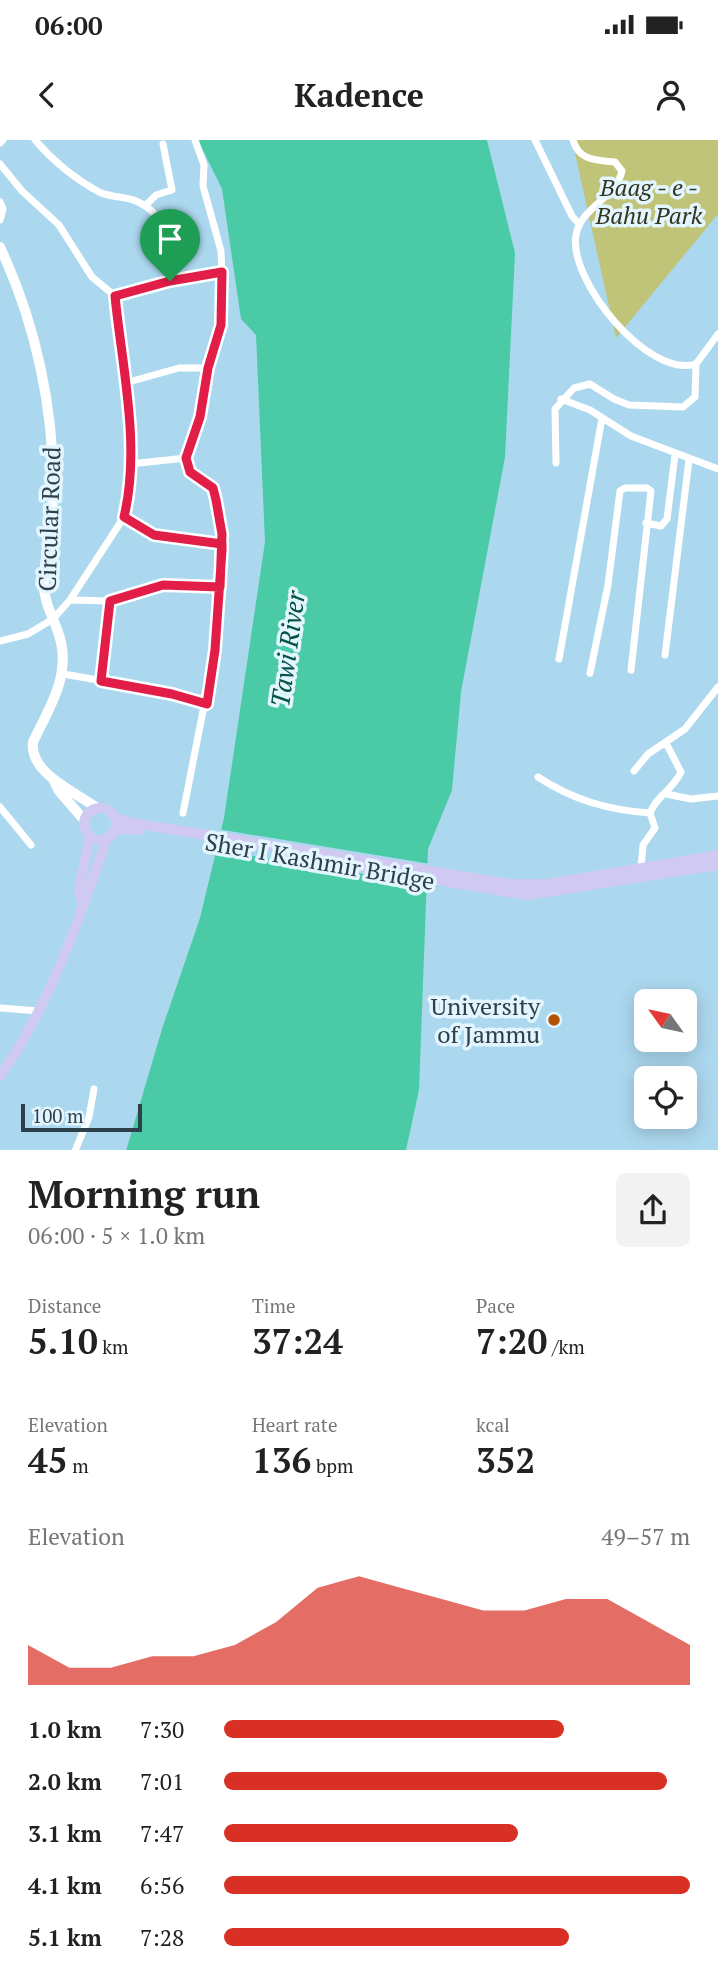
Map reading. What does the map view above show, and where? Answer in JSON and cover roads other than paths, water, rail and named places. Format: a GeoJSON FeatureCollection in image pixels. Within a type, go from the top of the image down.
{"type":"FeatureCollection","features":[{"type":"Feature","properties":{"kind":"main road","name":"Circular Road"},"geometry":{"type":"LineString","coordinates":[[0,247],[23,306],[49,421],[53,499],[44,582],[47,606],[62,647],[63,674],[33,742],[32,751],[39,767],[54,780]]}},
{"type":"Feature","properties":{"kind":"main road"},"geometry":{"type":"LineString","coordinates":[[0,1076],[24,1042],[39,1012],[112,828],[109,811],[97,808],[66,785],[54,780]]}},
{"type":"Feature","properties":{"kind":"main road"},"geometry":{"type":"LineString","coordinates":[[54,780],[59,791],[85,820],[85,829],[90,836],[79,891],[82,903]]}},
{"type":"Feature","properties":{"kind":"main road"},"geometry":{"type":"LineString","coordinates":[[85,820],[97,808]]}},
{"type":"Feature","properties":{"kind":"main road","name":"Sher I Kashmir Bridge"},"geometry":{"type":"LineString","coordinates":[[112,828],[131,826],[510,888]]}},
{"type":"Feature","properties":{"kind":"main road"},"geometry":{"type":"LineString","coordinates":[[90,836],[112,828]]}},
{"type":"Feature","properties":{"kind":"main road"},"geometry":{"type":"LineString","coordinates":[[510,888],[718,855]]}},
{"type":"Feature","properties":{"kind":"main road"},"geometry":{"type":"LineString","coordinates":[[510,888],[548,894],[718,865]]}},
{"type":"Feature","properties":{"kind":"main road"},"geometry":{"type":"LineString","coordinates":[[0,1066],[17,1039],[29,1029]]}},
{"type":"Feature","properties":{"kind":"street"},"geometry":{"type":"LineString","coordinates":[[36,140],[62,167],[98,191],[145,206],[157,217],[172,247],[170,281]]}},
{"type":"Feature","properties":{"kind":"street"},"geometry":{"type":"LineString","coordinates":[[183,813],[207,704],[215,650],[222,544],[213,488],[190,472],[186,458],[200,417],[208,368],[221,325],[222,272],[219,238],[203,186],[204,165],[195,140]]}},
{"type":"Feature","properties":{"kind":"street"},"geometry":{"type":"LineString","coordinates":[[535,140],[572,216],[579,224]]}},
{"type":"Feature","properties":{"kind":"street"},"geometry":{"type":"LineString","coordinates":[[573,140],[579,153],[585,157],[615,162],[622,171],[613,187],[579,224],[575,239],[576,257],[583,274],[615,322],[632,340],[655,357],[677,367],[696,364]]}},
{"type":"Feature","properties":{"kind":"street"},"geometry":{"type":"LineString","coordinates":[[145,206],[156,195],[173,188],[163,145]]}},
{"type":"Feature","properties":{"kind":"street"},"geometry":{"type":"LineString","coordinates":[[0,164],[22,191],[59,225],[92,277],[115,296],[125,383],[130,464],[124,517],[70,600],[53,619],[28,634],[0,641]]}},
{"type":"Feature","properties":{"kind":"street"},"geometry":{"type":"LineString","coordinates":[[0,202],[3,209],[0,220]]}},
{"type":"Feature","properties":{"kind":"street"},"geometry":{"type":"LineString","coordinates":[[115,296],[170,281],[222,272]]}},
{"type":"Feature","properties":{"kind":"street"},"geometry":{"type":"LineString","coordinates":[[556,463],[555,409],[561,399],[579,385],[590,384],[621,402],[649,407],[683,407],[695,397],[696,364],[718,334]]}},
{"type":"Feature","properties":{"kind":"street"},"geometry":{"type":"LineString","coordinates":[[125,383],[179,368],[208,368]]}},
{"type":"Feature","properties":{"kind":"street"},"geometry":{"type":"LineString","coordinates":[[561,399],[602,418],[622,432],[675,455],[718,469]]}},
{"type":"Feature","properties":{"kind":"street"},"geometry":{"type":"LineString","coordinates":[[559,659],[602,418]]}},
{"type":"Feature","properties":{"kind":"street"},"geometry":{"type":"LineString","coordinates":[[646,523],[661,526],[667,519],[675,455]]}},
{"type":"Feature","properties":{"kind":"street"},"geometry":{"type":"LineString","coordinates":[[130,464],[186,458]]}},
{"type":"Feature","properties":{"kind":"street"},"geometry":{"type":"LineString","coordinates":[[665,654],[689,460]]}},
{"type":"Feature","properties":{"kind":"street"},"geometry":{"type":"LineString","coordinates":[[590,673],[608,585],[622,489],[650,489],[631,670]]}},
{"type":"Feature","properties":{"kind":"street"},"geometry":{"type":"LineString","coordinates":[[124,517],[154,535],[222,544]]}},
{"type":"Feature","properties":{"kind":"street"},"geometry":{"type":"LineString","coordinates":[[70,600],[110,601],[163,585],[220,587]]}},
{"type":"Feature","properties":{"kind":"street"},"geometry":{"type":"LineString","coordinates":[[101,681],[110,601]]}},
{"type":"Feature","properties":{"kind":"street"},"geometry":{"type":"LineString","coordinates":[[63,674],[172,694],[207,704]]}},
{"type":"Feature","properties":{"kind":"street"},"geometry":{"type":"LineString","coordinates":[[634,771],[648,754],[685,729],[718,687]]}},
{"type":"Feature","properties":{"kind":"street"},"geometry":{"type":"LineString","coordinates":[[538,777],[559,791],[588,803],[653,806],[673,787],[681,769],[666,743]]}},
{"type":"Feature","properties":{"kind":"street"},"geometry":{"type":"LineString","coordinates":[[666,794],[691,799],[718,796]]}},
{"type":"Feature","properties":{"kind":"street"},"geometry":{"type":"LineString","coordinates":[[640,868],[641,850],[656,828],[653,806]]}},
{"type":"Feature","properties":{"kind":"street"},"geometry":{"type":"LineString","coordinates":[[0,807],[32,845]]}},
{"type":"Feature","properties":{"kind":"street"},"geometry":{"type":"LineString","coordinates":[[0,1008],[39,1012]]}},
{"type":"Feature","properties":{"kind":"street"},"geometry":{"type":"LineString","coordinates":[[75,1150],[89,1117],[94,1088]]}},
{"type":"Feature","properties":{"kind":"water","name":"Tawi River"},"geometry":{"type":"Polygon","coordinates":[[[198,140],[487,140],[515,253],[505,457],[461,692],[452,790],[428,849],[419,1090],[406,1150],[126,1150],[162,1029],[200,918],[224,818],[265,542],[256,335],[241,319],[222,189],[198,140]]]}},
{"type":"Feature","properties":{"kind":"place","name":"University of Jammu"},"geometry":{"type":"Point","coordinates":[554,1020]}},
{"type":"Feature","properties":{"kind":"park label","name":"Baag - e - Bahu Park"},"geometry":{"type":"Point","coordinates":[649,201]}}]}
